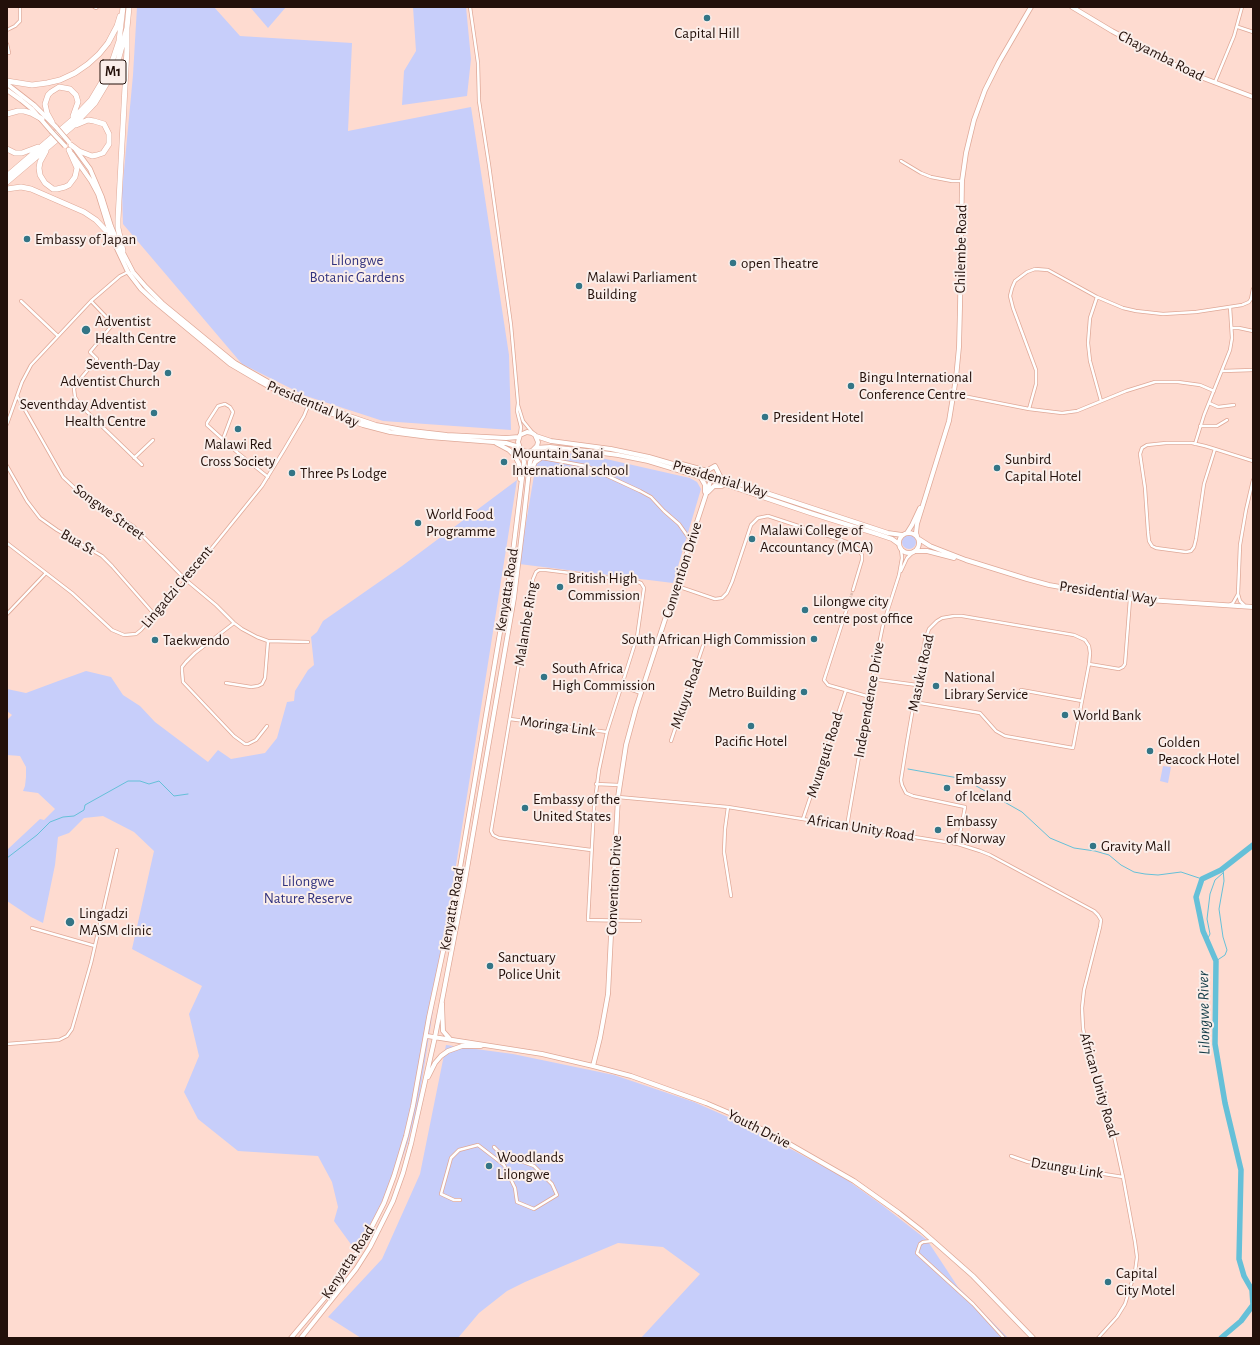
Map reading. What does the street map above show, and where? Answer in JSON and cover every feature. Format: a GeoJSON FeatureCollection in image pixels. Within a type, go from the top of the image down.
{"type":"FeatureCollection","features":[{"type":"Feature","properties":{"kind":"highway","name":"M1"},"geometry":{"type":"LineString","coordinates":[[7,182],[13,174],[95,103],[118,61],[127,28],[125,8]]}},
{"type":"Feature","properties":{"kind":"highway","name":"M1"},"geometry":{"type":"LineString","coordinates":[[72,124],[91,100],[106,75],[119,41],[125,8]]}},
{"type":"Feature","properties":{"kind":"highway"},"geometry":{"type":"LineString","coordinates":[[7,83],[32,85],[47,83],[60,80],[75,73],[88,64],[108,43],[125,8]]}},
{"type":"Feature","properties":{"kind":"highway"},"geometry":{"type":"LineString","coordinates":[[123,251],[118,228],[118,219],[127,28]]}},
{"type":"Feature","properties":{"kind":"highway"},"geometry":{"type":"LineString","coordinates":[[52,122],[47,113],[45,104],[50,92],[59,87],[73,91],[77,99],[77,109],[72,124]]}},
{"type":"Feature","properties":{"kind":"highway"},"geometry":{"type":"LineString","coordinates":[[7,114],[18,110],[30,113],[42,119]]}},
{"type":"Feature","properties":{"kind":"highway"},"geometry":{"type":"LineString","coordinates":[[68,146],[86,155],[97,156],[106,149],[110,139],[110,134],[104,124],[99,122],[88,120],[72,124]]}},
{"type":"Feature","properties":{"kind":"highway"},"geometry":{"type":"LineString","coordinates":[[47,145],[40,162],[39,171],[45,183],[53,189],[65,187],[73,181],[75,177],[77,168],[68,146]]}},
{"type":"Feature","properties":{"kind":"highway"},"geometry":{"type":"LineString","coordinates":[[7,149],[15,153],[22,153],[47,145]]}},
{"type":"Feature","properties":{"kind":"highway","name":"M1"},"geometry":{"type":"LineString","coordinates":[[7,176],[13,174]]}},
{"type":"Feature","properties":{"kind":"highway"},"geometry":{"type":"LineString","coordinates":[[7,188],[21,187],[31,189],[84,212],[96,220],[110,236]]}},
{"type":"Feature","properties":{"kind":"main road","name":"Chilembe Road"},"geometry":{"type":"LineString","coordinates":[[923,502],[949,421],[955,385],[959,347],[963,166],[970,135],[985,90],[999,62],[1031,7]]}},
{"type":"Feature","properties":{"kind":"main road","name":"Chayamba Road"},"geometry":{"type":"LineString","coordinates":[[1072,7],[1174,65],[1214,83],[1253,97]]}},
{"type":"Feature","properties":{"kind":"main road","name":"Presidential Way"},"geometry":{"type":"LineString","coordinates":[[7,83],[24,96],[56,127],[98,194],[110,236],[128,272],[141,289],[230,364],[259,381],[308,406],[354,423],[390,432],[447,439],[512,444],[528,452],[541,447],[559,448],[624,456],[648,461],[696,476],[721,478],[888,532],[904,534]]}},
{"type":"Feature","properties":{"kind":"main road","name":"Presidential Way"},"geometry":{"type":"LineString","coordinates":[[7,90],[21,100],[42,119],[51,131],[90,169],[112,226],[133,272],[162,303],[219,351],[253,374],[308,402],[363,421],[404,430],[447,435],[506,438],[520,436],[527,432],[551,441],[622,451],[662,461],[759,496],[892,539],[900,546]]}},
{"type":"Feature","properties":{"kind":"main road"},"geometry":{"type":"LineString","coordinates":[[535,435],[538,442],[535,449]]}},
{"type":"Feature","properties":{"kind":"main road"},"geometry":{"type":"LineString","coordinates":[[520,436],[518,442],[520,448]]}},
{"type":"Feature","properties":{"kind":"main road"},"geometry":{"type":"LineString","coordinates":[[495,442],[509,450],[515,456],[519,464],[521,488]]}},
{"type":"Feature","properties":{"kind":"main road","name":"Kenyatta Road"},"geometry":{"type":"LineString","coordinates":[[291,1338],[321,1303],[363,1244],[384,1204],[399,1161],[413,1106],[427,1036],[429,1017],[453,904],[479,757],[511,568],[524,462],[520,448]]}},
{"type":"Feature","properties":{"kind":"main road"},"geometry":{"type":"LineString","coordinates":[[527,482],[535,462],[559,448]]}},
{"type":"Feature","properties":{"kind":"main road","name":"Kenyatta Road"},"geometry":{"type":"LineString","coordinates":[[301,1338],[356,1269],[370,1247],[393,1201],[403,1173],[424,1091],[464,886],[514,598],[530,458],[535,449]]}},
{"type":"Feature","properties":{"kind":"main road"},"geometry":{"type":"LineString","coordinates":[[662,461],[679,463],[704,470],[708,470],[715,466],[721,478]]}},
{"type":"Feature","properties":{"kind":"main road"},"geometry":{"type":"LineString","coordinates":[[694,533],[696,519],[705,488],[703,480],[696,476]]}},
{"type":"Feature","properties":{"kind":"main road","name":"Convention Drive"},"geometry":{"type":"LineString","coordinates":[[593,1066],[607,1003],[610,975],[618,797],[626,745],[641,693],[711,478]]}},
{"type":"Feature","properties":{"kind":"main road"},"geometry":{"type":"LineString","coordinates":[[704,499],[710,488],[717,485],[759,496]]}},
{"type":"Feature","properties":{"kind":"main road"},"geometry":{"type":"LineString","coordinates":[[923,502],[916,529],[919,546],[914,551],[907,552],[900,546],[900,539],[912,525],[923,502]]}},
{"type":"Feature","properties":{"kind":"main road"},"geometry":{"type":"LineString","coordinates":[[904,534],[911,533],[918,537]]}},
{"type":"Feature","properties":{"kind":"main road","name":"Presidential Way"},"geometry":{"type":"LineString","coordinates":[[918,537],[930,546],[966,560]]}},
{"type":"Feature","properties":{"kind":"main road","name":"Presidential Way"},"geometry":{"type":"LineString","coordinates":[[914,551],[928,551],[966,560],[1034,581],[1105,595],[1130,599],[1253,607]]}},
{"type":"Feature","properties":{"kind":"main road"},"geometry":{"type":"LineString","coordinates":[[441,999],[443,1031],[451,1040]]}},
{"type":"Feature","properties":{"kind":"main road","name":"Youth Drive"},"geometry":{"type":"LineString","coordinates":[[427,1036],[542,1054],[593,1066],[631,1076],[706,1103],[734,1115],[859,1184],[898,1213],[933,1241],[987,1290],[1033,1338]]}},
{"type":"Feature","properties":{"kind":"main road"},"geometry":{"type":"LineString","coordinates":[[424,1091],[435,1062],[440,1056],[448,1051],[462,1046],[489,1045]]}},
{"type":"Feature","properties":{"kind":"street"},"geometry":{"type":"LineString","coordinates":[[7,30],[15,26],[20,21],[20,7]]}},
{"type":"Feature","properties":{"kind":"street"},"geometry":{"type":"LineString","coordinates":[[470,7],[478,63],[479,101],[511,326],[518,403],[523,421],[535,435]]}},
{"type":"Feature","properties":{"kind":"street"},"geometry":{"type":"LineString","coordinates":[[1214,83],[1238,27],[1242,7]]}},
{"type":"Feature","properties":{"kind":"street"},"geometry":{"type":"LineString","coordinates":[[1238,27],[1253,32]]}},
{"type":"Feature","properties":{"kind":"street"},"geometry":{"type":"LineString","coordinates":[[7,44],[10,53]]}},
{"type":"Feature","properties":{"kind":"street"},"geometry":{"type":"LineString","coordinates":[[901,161],[915,170],[931,177],[962,181]]}},
{"type":"Feature","properties":{"kind":"street"},"geometry":{"type":"LineString","coordinates":[[1029,409],[1036,384],[1036,370],[1010,296],[1013,285],[1017,279],[1027,272],[1035,269],[1043,269],[1054,272],[1097,297],[1123,308],[1163,314],[1196,312],[1242,305],[1249,302],[1253,289]]}},
{"type":"Feature","properties":{"kind":"street"},"geometry":{"type":"LineString","coordinates":[[7,424],[22,382],[31,365],[91,301],[120,276],[128,272]]}},
{"type":"Feature","properties":{"kind":"street"},"geometry":{"type":"LineString","coordinates":[[1097,297],[1090,318],[1088,343],[1090,361],[1101,401]]}},
{"type":"Feature","properties":{"kind":"street"},"geometry":{"type":"LineString","coordinates":[[21,301],[58,336]]}},
{"type":"Feature","properties":{"kind":"street"},"geometry":{"type":"LineString","coordinates":[[91,301],[113,324],[90,352],[97,359],[76,384],[74,389],[75,397],[80,405],[142,465]]}},
{"type":"Feature","properties":{"kind":"street"},"geometry":{"type":"LineString","coordinates":[[1194,444],[1230,350],[1232,328],[1230,307]]}},
{"type":"Feature","properties":{"kind":"street"},"geometry":{"type":"LineString","coordinates":[[1232,328],[1253,331]]}},
{"type":"Feature","properties":{"kind":"street"},"geometry":{"type":"LineString","coordinates":[[1222,371],[1253,370]]}},
{"type":"Feature","properties":{"kind":"street"},"geometry":{"type":"LineString","coordinates":[[953,395],[1056,413],[1077,411],[1141,386],[1162,382],[1178,382],[1200,385],[1214,391]]}},
{"type":"Feature","properties":{"kind":"street","name":"Songwe Street"},"geometry":{"type":"LineString","coordinates":[[17,396],[63,477],[69,483],[79,492],[133,526],[186,580],[234,622],[249,633],[268,641]]}},
{"type":"Feature","properties":{"kind":"street"},"geometry":{"type":"LineString","coordinates":[[518,403],[517,411],[521,427],[520,436]]}},
{"type":"Feature","properties":{"kind":"street"},"geometry":{"type":"LineString","coordinates":[[1209,403],[1218,407],[1234,405]]}},
{"type":"Feature","properties":{"kind":"street"},"geometry":{"type":"LineString","coordinates":[[223,439],[233,412],[230,406],[225,404],[218,406],[206,423],[209,428],[268,477]]}},
{"type":"Feature","properties":{"kind":"street","name":"Lingadzi Crescent"},"geometry":{"type":"LineString","coordinates":[[7,543],[72,593],[112,630],[124,635],[136,634],[186,580],[262,486],[304,416],[308,406]]}},
{"type":"Feature","properties":{"kind":"street"},"geometry":{"type":"LineString","coordinates":[[1200,426],[1217,426],[1228,420]]}},
{"type":"Feature","properties":{"kind":"street"},"geometry":{"type":"LineString","coordinates":[[134,458],[153,440]]}},
{"type":"Feature","properties":{"kind":"street"},"geometry":{"type":"LineString","coordinates":[[1215,449],[1204,484],[1194,547],[1190,551],[1186,552],[1154,547],[1150,544],[1148,532],[1145,488],[1140,454],[1141,450],[1147,445],[1166,442],[1184,442],[1215,449],[1253,461]]}},
{"type":"Feature","properties":{"kind":"street"},"geometry":{"type":"LineString","coordinates":[[540,458],[586,466],[640,491],[655,501],[679,524],[691,541]]}},
{"type":"Feature","properties":{"kind":"street","name":"Bua St"},"geometry":{"type":"LineString","coordinates":[[7,466],[27,501],[40,518],[57,530],[102,556],[154,614]]}},
{"type":"Feature","properties":{"kind":"street"},"geometry":{"type":"LineString","coordinates":[[1246,607],[1240,601],[1238,594],[1241,536],[1253,480]]}},
{"type":"Feature","properties":{"kind":"street"},"geometry":{"type":"LineString","coordinates":[[677,586],[715,599],[722,598],[727,593],[732,582],[751,525],[756,519],[768,516],[847,542],[857,548],[862,555],[862,560],[853,590]]}},
{"type":"Feature","properties":{"kind":"street","name":"Independence Drive"},"geometry":{"type":"LineString","coordinates":[[899,575],[902,558],[900,546]]}},
{"type":"Feature","properties":{"kind":"street","name":"Independence Drive"},"geometry":{"type":"LineString","coordinates":[[847,826],[872,678],[883,624],[899,575],[905,561],[914,551]]}},
{"type":"Feature","properties":{"kind":"street","name":"Malambe Ring"},"geometry":{"type":"LineString","coordinates":[[591,850],[499,838],[491,833],[533,576],[539,570],[635,580],[643,585],[644,591],[637,637],[607,732],[596,784],[588,920],[612,921]]}},
{"type":"Feature","properties":{"kind":"street"},"geometry":{"type":"LineString","coordinates":[[7,614],[46,573]]}},
{"type":"Feature","properties":{"kind":"street"},"geometry":{"type":"LineString","coordinates":[[1227,606],[1233,602],[1238,594]]}},
{"type":"Feature","properties":{"kind":"street"},"geometry":{"type":"LineString","coordinates":[[1088,664],[1119,669],[1126,664],[1130,599]]}},
{"type":"Feature","properties":{"kind":"street"},"geometry":{"type":"LineString","coordinates":[[849,602],[824,680],[828,685],[870,697]]}},
{"type":"Feature","properties":{"kind":"street","name":"Masuku Road"},"geometry":{"type":"LineString","coordinates":[[914,702],[977,712],[983,715],[996,731],[1002,735],[1073,748],[1090,653],[1089,646],[1085,640],[1078,636],[962,616],[948,616],[937,621],[927,634],[914,702],[902,785],[906,793],[913,796],[965,807],[958,844]]}},
{"type":"Feature","properties":{"kind":"street"},"geometry":{"type":"LineString","coordinates":[[234,622],[186,662],[182,667],[183,682],[234,736],[245,744],[252,743],[267,726]]}},
{"type":"Feature","properties":{"kind":"street"},"geometry":{"type":"LineString","coordinates":[[226,683],[251,688],[262,684],[265,678],[268,641],[308,642]]}},
{"type":"Feature","properties":{"kind":"street","name":"Mkuyu Road"},"geometry":{"type":"LineString","coordinates":[[671,741],[703,646]]}},
{"type":"Feature","properties":{"kind":"street"},"geometry":{"type":"LineString","coordinates":[[872,678],[917,685]]}},
{"type":"Feature","properties":{"kind":"street"},"geometry":{"type":"LineString","coordinates":[[621,686],[641,693]]}},
{"type":"Feature","properties":{"kind":"street","name":"Mvunguti Road"},"geometry":{"type":"LineString","coordinates":[[803,819],[846,690]]}},
{"type":"Feature","properties":{"kind":"street"},"geometry":{"type":"LineString","coordinates":[[1021,690],[1082,701]]}},
{"type":"Feature","properties":{"kind":"street","name":"Moringa Link"},"geometry":{"type":"LineString","coordinates":[[510,719],[607,732]]}},
{"type":"Feature","properties":{"kind":"street"},"geometry":{"type":"LineString","coordinates":[[596,784],[619,785]]}},
{"type":"Feature","properties":{"kind":"street","name":"African Unity Road"},"geometry":{"type":"LineString","coordinates":[[618,797],[728,807],[958,844],[990,855],[1094,911],[1100,917],[1100,927],[1084,990],[1082,1028],[1106,1104],[1123,1177],[1135,1242],[1137,1265],[1131,1287],[1122,1309],[1117,1317],[1098,1338]]}},
{"type":"Feature","properties":{"kind":"street"},"geometry":{"type":"LineString","coordinates":[[728,807],[724,852],[731,896]]}},
{"type":"Feature","properties":{"kind":"street"},"geometry":{"type":"LineString","coordinates":[[7,1044],[54,1041],[67,1036],[72,1029],[95,946],[117,850]]}},
{"type":"Feature","properties":{"kind":"street"},"geometry":{"type":"LineString","coordinates":[[612,921],[640,921]]}},
{"type":"Feature","properties":{"kind":"street"},"geometry":{"type":"LineString","coordinates":[[32,928],[95,946]]}},
{"type":"Feature","properties":{"kind":"street"},"geometry":{"type":"LineString","coordinates":[[460,1200],[454,1200],[441,1194],[452,1158],[459,1150],[478,1145],[504,1165],[515,1188],[516,1202],[534,1208],[557,1195],[552,1184],[534,1166],[500,1153],[494,1147]]}},
{"type":"Feature","properties":{"kind":"street","name":"Dzungu Link"},"geometry":{"type":"LineString","coordinates":[[1011,1156],[1028,1162],[1123,1177]]}},
{"type":"Feature","properties":{"kind":"street"},"geometry":{"type":"LineString","coordinates":[[933,1241],[920,1244],[917,1253],[973,1304],[1004,1338]]}},
{"type":"Feature","properties":{"kind":"green space","name":"Lilongwe Botanic Gardens"},"geometry":{"type":"Polygon","coordinates":[[[137,7],[214,7],[240,36],[352,43],[348,131],[471,107],[509,355],[511,430],[383,421],[306,396],[242,364],[123,224],[122,192],[133,75],[137,7]]]}},
{"type":"Feature","properties":{"kind":"green space"},"geometry":{"type":"Polygon","coordinates":[[[250,7],[286,7],[268,28],[250,7]]]}},
{"type":"Feature","properties":{"kind":"green space"},"geometry":{"type":"Polygon","coordinates":[[[413,7],[466,7],[471,59],[467,96],[402,105],[404,71],[416,51],[413,7]]]}},
{"type":"Feature","properties":{"kind":"green space"},"geometry":{"type":"Polygon","coordinates":[[[538,452],[584,454],[690,478],[697,482],[701,489],[673,583],[519,564],[538,452]]]}},
{"type":"Feature","properties":{"kind":"green space","name":"Lilongwe Nature Reserve"},"geometry":{"type":"Polygon","coordinates":[[[517,480],[419,1099],[408,1142],[394,1182],[358,1254],[334,1221],[338,1207],[332,1182],[318,1156],[238,1151],[198,1119],[184,1092],[199,1056],[189,1014],[202,986],[132,949],[154,851],[134,832],[103,816],[84,818],[69,833],[58,837],[55,865],[43,923],[7,901],[7,850],[40,819],[44,820],[55,809],[38,793],[23,791],[25,786],[26,767],[20,756],[7,755],[7,720],[12,715],[7,711],[7,689],[26,693],[86,671],[111,677],[123,695],[140,706],[155,722],[208,762],[218,750],[231,759],[265,753],[277,738],[287,702],[294,701],[295,691],[308,670],[314,665],[311,637],[317,632],[323,621],[402,566],[517,480]]]}},
{"type":"Feature","properties":{"kind":"green space"},"geometry":{"type":"Polygon","coordinates":[[[906,535],[912,535],[916,539],[916,545],[912,549],[906,549],[902,545],[902,539],[906,535]]]}},
{"type":"Feature","properties":{"kind":"green space"},"geometry":{"type":"Polygon","coordinates":[[[1163,766],[1171,767],[1168,783],[1160,781],[1163,766]]]}},
{"type":"Feature","properties":{"kind":"green space"},"geometry":{"type":"Polygon","coordinates":[[[446,1045],[513,1054],[614,1075],[694,1102],[746,1125],[843,1177],[927,1240],[958,1287],[1008,1338],[641,1338],[700,1274],[663,1247],[618,1243],[507,1291],[479,1313],[458,1338],[361,1338],[328,1317],[382,1259],[420,1174],[446,1045]]]}},
{"type":"Feature","properties":{"kind":"waterway"},"geometry":{"type":"LineString","coordinates":[[908,769],[964,779],[1022,812],[1050,838],[1074,848],[1109,855],[1121,865],[1134,872],[1158,875],[1181,872],[1202,879]]}},
{"type":"Feature","properties":{"kind":"waterway"},"geometry":{"type":"LineString","coordinates":[[7,858],[37,835],[50,822],[63,817],[74,816],[84,810],[85,805],[128,781],[140,781],[149,784],[159,781],[174,796],[188,794]]}},
{"type":"Feature","properties":{"kind":"waterway","name":"Lilongwe River"},"geometry":{"type":"LineString","coordinates":[[1221,1338],[1241,1321],[1253,1305],[1252,1290],[1244,1276],[1239,1259],[1241,1170],[1225,1103],[1215,1044],[1216,961],[1203,931],[1196,897],[1202,879],[1221,870],[1253,845]]}},
{"type":"Feature","properties":{"kind":"waterway"},"geometry":{"type":"LineString","coordinates":[[1216,961],[1225,955],[1227,950],[1223,937],[1219,909],[1224,881],[1223,868]]}},
{"type":"Feature","properties":{"kind":"waterway"},"geometry":{"type":"LineString","coordinates":[[1207,940],[1210,934],[1207,919],[1210,894],[1215,880],[1223,873]]}},
{"type":"Feature","properties":{"kind":"tunnel"},"geometry":{"type":"LineString","coordinates":[[849,602],[853,590]]}},
{"type":"Feature","properties":{"kind":"place","name":"Capital Hill"},"geometry":{"type":"Point","coordinates":[707,18]}},
{"type":"Feature","properties":{"kind":"place","name":"Embassy of Japan"},"geometry":{"type":"Point","coordinates":[27,239]}},
{"type":"Feature","properties":{"kind":"place","name":"open Theatre"},"geometry":{"type":"Point","coordinates":[733,263]}},
{"type":"Feature","properties":{"kind":"place","name":"Malawi Parliament Building"},"geometry":{"type":"Point","coordinates":[579,286]}},
{"type":"Feature","properties":{"kind":"place","name":"Adventist Health Centre"},"geometry":{"type":"Point","coordinates":[86,330]}},
{"type":"Feature","properties":{"kind":"place","name":"Seventh-Day Adventist Church"},"geometry":{"type":"Point","coordinates":[168,373]}},
{"type":"Feature","properties":{"kind":"place","name":"Bingu International Conference Centre"},"geometry":{"type":"Point","coordinates":[851,386]}},
{"type":"Feature","properties":{"kind":"place","name":"Seventhday Adventist Health Centre"},"geometry":{"type":"Point","coordinates":[154,413]}},
{"type":"Feature","properties":{"kind":"place","name":"President Hotel"},"geometry":{"type":"Point","coordinates":[765,417]}},
{"type":"Feature","properties":{"kind":"place","name":"Malawi Red Cross Society"},"geometry":{"type":"Point","coordinates":[238,429]}},
{"type":"Feature","properties":{"kind":"place","name":"Mountain Sanai International school"},"geometry":{"type":"Point","coordinates":[504,462]}},
{"type":"Feature","properties":{"kind":"place","name":"Sunbird Capital Hotel"},"geometry":{"type":"Point","coordinates":[997,468]}},
{"type":"Feature","properties":{"kind":"place","name":"Three Ps Lodge"},"geometry":{"type":"Point","coordinates":[292,473]}},
{"type":"Feature","properties":{"kind":"place","name":"World Food Programme"},"geometry":{"type":"Point","coordinates":[418,523]}},
{"type":"Feature","properties":{"kind":"place","name":"Malawi College of Accountancy (MCA)"},"geometry":{"type":"Point","coordinates":[752,539]}},
{"type":"Feature","properties":{"kind":"place","name":"British High Commission"},"geometry":{"type":"Point","coordinates":[560,587]}},
{"type":"Feature","properties":{"kind":"place","name":"Lilongwe city centre post office"},"geometry":{"type":"Point","coordinates":[805,610]}},
{"type":"Feature","properties":{"kind":"place","name":"South African High Commission"},"geometry":{"type":"Point","coordinates":[814,639]}},
{"type":"Feature","properties":{"kind":"place","name":"Taekwendo"},"geometry":{"type":"Point","coordinates":[155,640]}},
{"type":"Feature","properties":{"kind":"place","name":"South Africa High Commission"},"geometry":{"type":"Point","coordinates":[544,677]}},
{"type":"Feature","properties":{"kind":"place","name":"National Library Service"},"geometry":{"type":"Point","coordinates":[936,686]}},
{"type":"Feature","properties":{"kind":"place","name":"Metro Building"},"geometry":{"type":"Point","coordinates":[804,692]}},
{"type":"Feature","properties":{"kind":"place","name":"World Bank"},"geometry":{"type":"Point","coordinates":[1065,715]}},
{"type":"Feature","properties":{"kind":"place","name":"Pacific Hotel"},"geometry":{"type":"Point","coordinates":[751,726]}},
{"type":"Feature","properties":{"kind":"place","name":"Golden Peacock Hotel"},"geometry":{"type":"Point","coordinates":[1150,751]}},
{"type":"Feature","properties":{"kind":"place","name":"Embassy of Iceland"},"geometry":{"type":"Point","coordinates":[947,788]}},
{"type":"Feature","properties":{"kind":"place","name":"Embassy of the United States"},"geometry":{"type":"Point","coordinates":[525,808]}},
{"type":"Feature","properties":{"kind":"place","name":"Embassy of Norway"},"geometry":{"type":"Point","coordinates":[938,830]}},
{"type":"Feature","properties":{"kind":"place","name":"Gravity Mall"},"geometry":{"type":"Point","coordinates":[1093,846]}},
{"type":"Feature","properties":{"kind":"place","name":"Lingadzi MASM clinic"},"geometry":{"type":"Point","coordinates":[70,922]}},
{"type":"Feature","properties":{"kind":"place","name":"Sanctuary Police Unit"},"geometry":{"type":"Point","coordinates":[490,966]}},
{"type":"Feature","properties":{"kind":"place","name":"Woodlands Lilongwe"},"geometry":{"type":"Point","coordinates":[489,1166]}},
{"type":"Feature","properties":{"kind":"place","name":"Capital City Motel"},"geometry":{"type":"Point","coordinates":[1108,1282]}}]}
